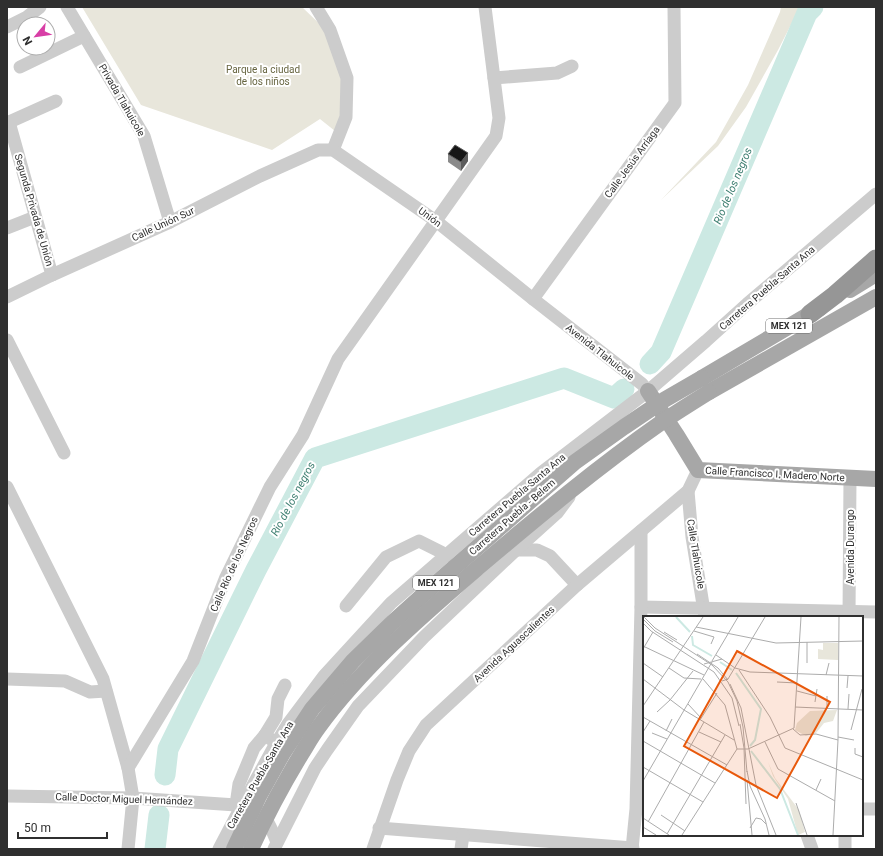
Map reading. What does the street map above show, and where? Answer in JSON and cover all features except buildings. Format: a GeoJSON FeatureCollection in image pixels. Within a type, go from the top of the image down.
{"type":"FeatureCollection","features":[{"type":"Feature","properties":{"kind":"highway"},"geometry":{"type":"LineString","coordinates":[[810,314],[835,295],[876,259]]}},
{"type":"Feature","properties":{"kind":"main road","name":"Carretera Puebla - Belem"},"geometry":{"type":"LineString","coordinates":[[251,849],[290,773],[318,728],[350,688],[391,645],[448,593],[513,538],[577,486],[663,422],[706,385],[810,314],[876,274]]}},
{"type":"Feature","properties":{"kind":"main road","name":"Carretera Puebla - Belem"},"geometry":{"type":"LineString","coordinates":[[234,849],[259,796],[283,753],[312,709],[353,661],[433,586],[576,462],[664,400],[706,385],[876,297]]}},
{"type":"Feature","properties":{"kind":"main road","name":"Avenida Tlahuicole"},"geometry":{"type":"LineString","coordinates":[[648,390],[660,409]]}},
{"type":"Feature","properties":{"kind":"main road","name":"Calle Francisco I. Madero Norte"},"geometry":{"type":"LineString","coordinates":[[660,409],[698,470],[876,479]]}},
{"type":"Feature","properties":{"kind":"street"},"geometry":{"type":"LineString","coordinates":[[7,27],[27,18],[40,7]]}},
{"type":"Feature","properties":{"kind":"street","name":"Privada Tlahuicole"},"geometry":{"type":"LineString","coordinates":[[66,7],[144,136],[170,222]]}},
{"type":"Feature","properties":{"kind":"street"},"geometry":{"type":"LineString","coordinates":[[316,7],[330,30],[347,78],[346,117],[333,150]]}},
{"type":"Feature","properties":{"kind":"street","name":"Calle Río de los Negros"},"geometry":{"type":"LineString","coordinates":[[128,768],[193,662],[226,577],[270,487],[303,435],[338,359],[496,136],[499,118],[485,7]]}},
{"type":"Feature","properties":{"kind":"street","name":"Calle Jesús Arriaga"},"geometry":{"type":"LineString","coordinates":[[533,299],[675,103],[674,7]]}},
{"type":"Feature","properties":{"kind":"street"},"geometry":{"type":"LineString","coordinates":[[20,67],[84,36]]}},
{"type":"Feature","properties":{"kind":"street"},"geometry":{"type":"LineString","coordinates":[[494,78],[557,73],[572,66]]}},
{"type":"Feature","properties":{"kind":"street"},"geometry":{"type":"LineString","coordinates":[[8,122],[56,101]]}},
{"type":"Feature","properties":{"kind":"street","name":"Segunda Privada de Unión"},"geometry":{"type":"LineString","coordinates":[[8,122],[52,275]]}},
{"type":"Feature","properties":{"kind":"street","name":"Calle Unión Sur"},"geometry":{"type":"LineString","coordinates":[[7,297],[170,222],[260,176],[318,150],[333,150]]}},
{"type":"Feature","properties":{"kind":"street","name":"Unión"},"geometry":{"type":"LineString","coordinates":[[333,150],[436,221],[533,299]]}},
{"type":"Feature","properties":{"kind":"street","name":"Carretera Puebla-Santa Ana"},"geometry":{"type":"LineString","coordinates":[[219,849],[239,805],[288,724],[324,676],[391,603],[541,473],[648,390],[876,194]]}},
{"type":"Feature","properties":{"kind":"street"},"geometry":{"type":"LineString","coordinates":[[7,228],[36,217]]}},
{"type":"Feature","properties":{"kind":"street","name":"Avenida Tlahuicole"},"geometry":{"type":"LineString","coordinates":[[533,299],[648,390]]}},
{"type":"Feature","properties":{"kind":"street"},"geometry":{"type":"LineString","coordinates":[[7,340],[64,454]]}},
{"type":"Feature","properties":{"kind":"street","name":"Avenida Aguascalientes"},"geometry":{"type":"LineString","coordinates":[[373,849],[379,828],[397,780],[409,752],[426,725],[577,585],[688,491],[698,470]]}},
{"type":"Feature","properties":{"kind":"street","name":"Avenida Durango"},"geometry":{"type":"LineString","coordinates":[[849,614],[850,478]]}},
{"type":"Feature","properties":{"kind":"street"},"geometry":{"type":"LineString","coordinates":[[275,845],[316,768],[358,706],[424,637],[516,550],[558,513],[577,486]]}},
{"type":"Feature","properties":{"kind":"street"},"geometry":{"type":"LineString","coordinates":[[7,487],[103,679],[128,768],[133,798],[128,849]]}},
{"type":"Feature","properties":{"kind":"street","name":"Calle Tlahuicole"},"geometry":{"type":"LineString","coordinates":[[688,491],[692,537],[705,613]]}},
{"type":"Feature","properties":{"kind":"street"},"geometry":{"type":"LineString","coordinates":[[379,828],[612,848],[632,848],[640,809],[641,532]]}},
{"type":"Feature","properties":{"kind":"street"},"geometry":{"type":"LineString","coordinates":[[346,606],[386,557],[418,541],[446,556]]}},
{"type":"Feature","properties":{"kind":"street"},"geometry":{"type":"LineString","coordinates":[[516,550],[537,550],[550,556],[577,585]]}},
{"type":"Feature","properties":{"kind":"street"},"geometry":{"type":"LineString","coordinates":[[641,607],[705,613],[849,614],[876,612]]}},
{"type":"Feature","properties":{"kind":"street"},"geometry":{"type":"LineString","coordinates":[[7,679],[65,681],[90,692],[106,691]]}},
{"type":"Feature","properties":{"kind":"street"},"geometry":{"type":"LineString","coordinates":[[239,805],[239,784],[254,748],[265,735],[276,717],[278,700],[285,685]]}},
{"type":"Feature","properties":{"kind":"street"},"geometry":{"type":"LineString","coordinates":[[265,735],[275,745],[274,754],[277,762],[284,770],[292,773],[304,773],[316,768]]}},
{"type":"Feature","properties":{"kind":"street","name":"Calle Doctor Miguel Hernández"},"geometry":{"type":"LineString","coordinates":[[7,796],[133,798],[250,806],[260,812],[270,826],[275,845]]}},
{"type":"Feature","properties":{"kind":"street"},"geometry":{"type":"LineString","coordinates":[[863,809],[876,809]]}},
{"type":"Feature","properties":{"kind":"street"},"geometry":{"type":"LineString","coordinates":[[461,849],[463,835]]}},
{"type":"Feature","properties":{"kind":"street"},"geometry":{"type":"LineString","coordinates":[[807,836],[812,849]]}},
{"type":"Feature","properties":{"kind":"street"},"geometry":{"type":"LineString","coordinates":[[845,836],[846,849]]}},
{"type":"Feature","properties":{"kind":"green space","name":"Parque la ciudad de los niños"},"geometry":{"type":"Polygon","coordinates":[[[82,7],[302,7],[328,32],[344,83],[343,115],[335,131],[320,119],[272,150],[141,105],[82,7]]]}},
{"type":"Feature","properties":{"kind":"green space"},"geometry":{"type":"Polygon","coordinates":[[[781,7],[800,7],[746,107],[718,146],[661,200],[716,142],[748,85],[781,7]]]}},
{"type":"Feature","properties":{"kind":"waterway","name":"Rio de los negros"},"geometry":{"type":"LineString","coordinates":[[650,364],[661,352],[807,13],[813,7]]}},
{"type":"Feature","properties":{"kind":"waterway","name":"Rio de los negros"},"geometry":{"type":"LineString","coordinates":[[165,775],[168,749],[256,570],[315,458],[564,378],[614,398],[624,389]]}},
{"type":"Feature","properties":{"kind":"waterway","name":"Rio de los negros"},"geometry":{"type":"LineString","coordinates":[[155,849],[159,815]]}}]}
